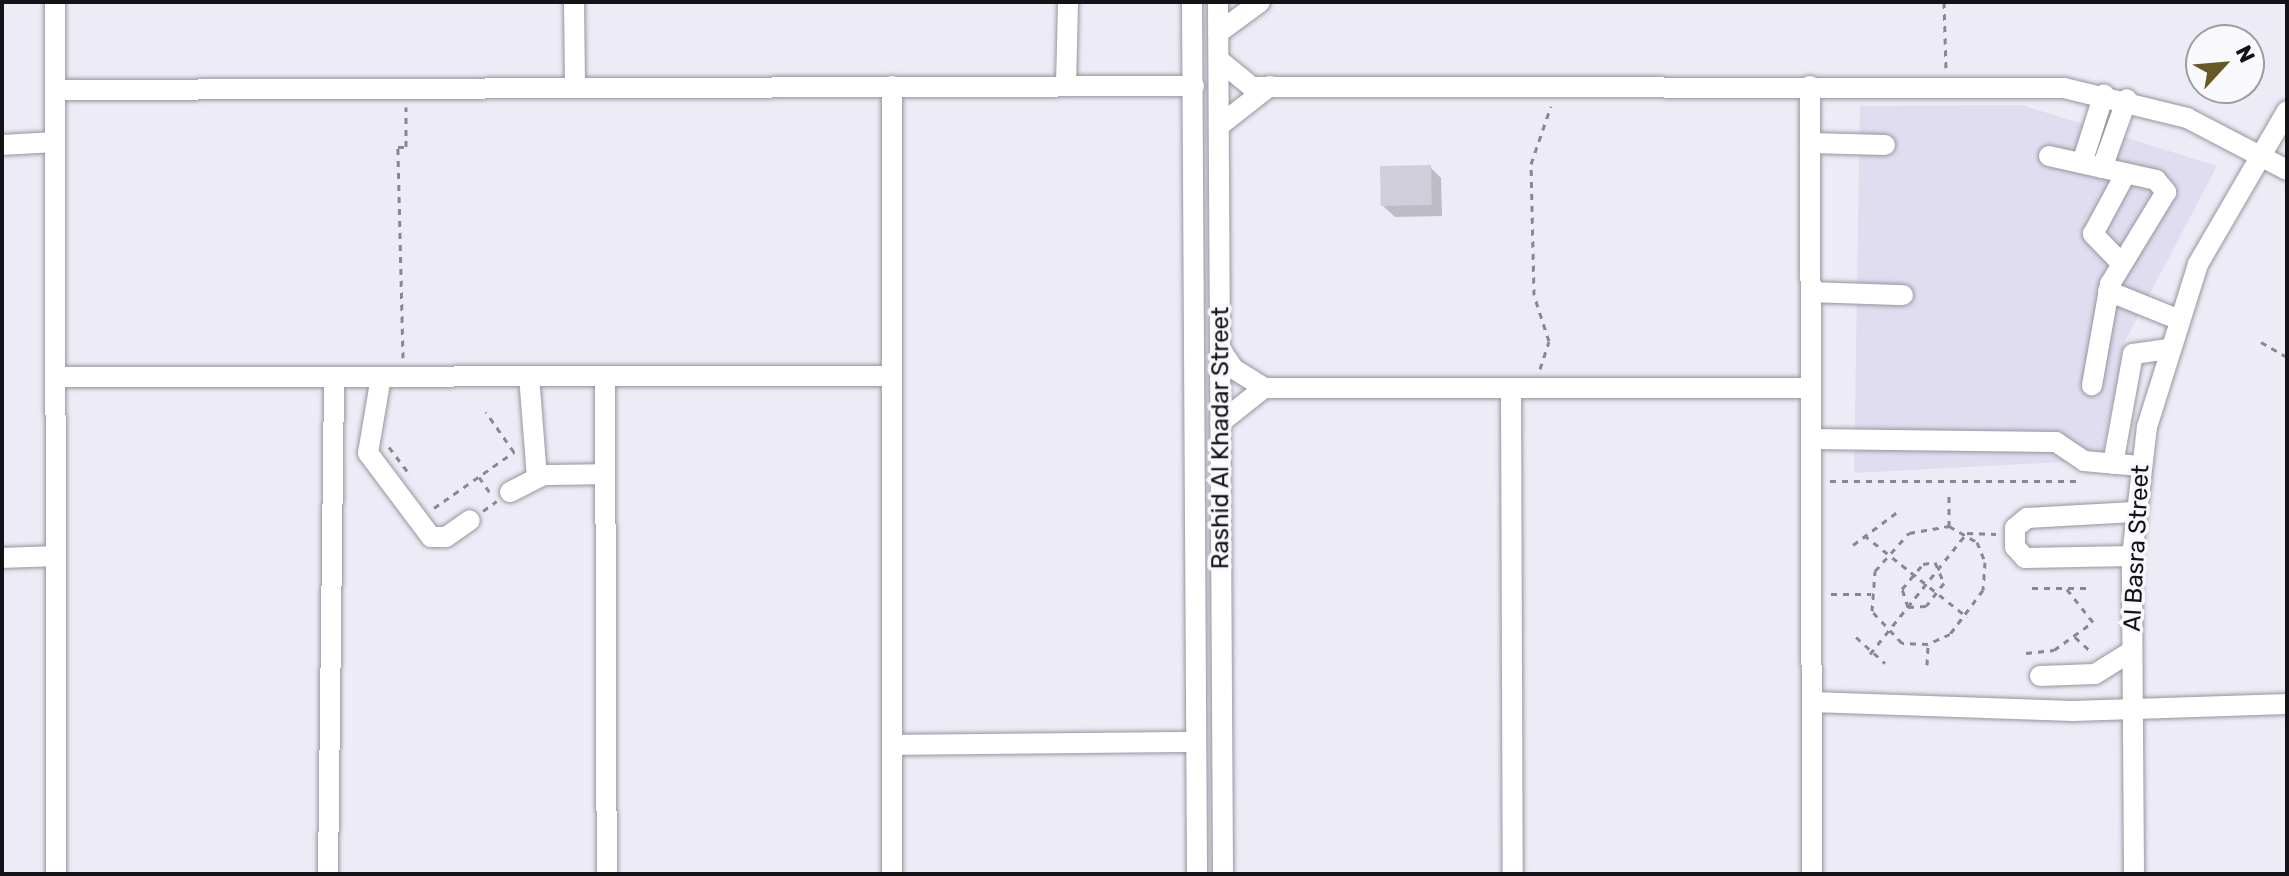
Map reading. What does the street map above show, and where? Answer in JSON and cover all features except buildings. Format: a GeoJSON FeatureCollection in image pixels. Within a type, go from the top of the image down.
{"type":"FeatureCollection","features":[{"type":"Feature","properties":{"kind":"street"},"geometry":{"type":"LineString","coordinates":[[55,2],[56,874]]}},
{"type":"Feature","properties":{"kind":"street"},"geometry":{"type":"LineString","coordinates":[[574,2],[575,86]]}},
{"type":"Feature","properties":{"kind":"street"},"geometry":{"type":"LineString","coordinates":[[1066,86],[1068,2]]}},
{"type":"Feature","properties":{"kind":"street","name":"Rashid Al Khadar Street"},"geometry":{"type":"LineString","coordinates":[[1192,2],[1197,874]]}},
{"type":"Feature","properties":{"kind":"street","name":"Rashid Al Khadar Street"},"geometry":{"type":"LineString","coordinates":[[1218,2],[1223,874]]}},
{"type":"Feature","properties":{"kind":"street"},"geometry":{"type":"LineString","coordinates":[[1218,33],[1260,2]]}},
{"type":"Feature","properties":{"kind":"street"},"geometry":{"type":"LineString","coordinates":[[1219,60],[1239,80],[1270,86],[1947,86],[2104,94],[2187,118],[2287,170]]}},
{"type":"Feature","properties":{"kind":"street"},"geometry":{"type":"LineString","coordinates":[[892,86],[892,874]]}},
{"type":"Feature","properties":{"kind":"street"},"geometry":{"type":"LineString","coordinates":[[56,90],[1194,86]]}},
{"type":"Feature","properties":{"kind":"street"},"geometry":{"type":"LineString","coordinates":[[1219,126],[1270,86]]}},
{"type":"Feature","properties":{"kind":"street"},"geometry":{"type":"LineString","coordinates":[[1810,86],[1812,874]]}},
{"type":"Feature","properties":{"kind":"street"},"geometry":{"type":"LineString","coordinates":[[2092,166],[2104,94]]}},
{"type":"Feature","properties":{"kind":"street"},"geometry":{"type":"LineString","coordinates":[[2092,166],[2127,99]]}},
{"type":"Feature","properties":{"kind":"street","name":"Al Basra Street"},"geometry":{"type":"LineString","coordinates":[[2134,874],[2132,556],[2140,466],[2167,349],[2198,264],[2287,111]]}},
{"type":"Feature","properties":{"kind":"street"},"geometry":{"type":"LineString","coordinates":[[2,145],[55,142]]}},
{"type":"Feature","properties":{"kind":"street"},"geometry":{"type":"LineString","coordinates":[[1810,143],[1885,145]]}},
{"type":"Feature","properties":{"kind":"street"},"geometry":{"type":"LineString","coordinates":[[2049,156],[2160,183],[2166,197],[2108,291],[2092,385]]}},
{"type":"Feature","properties":{"kind":"street"},"geometry":{"type":"LineString","coordinates":[[2122,264],[2093,234],[2126,173]]}},
{"type":"Feature","properties":{"kind":"street"},"geometry":{"type":"LineString","coordinates":[[2108,291],[2177,319]]}},
{"type":"Feature","properties":{"kind":"street"},"geometry":{"type":"LineString","coordinates":[[1811,292],[1903,295]]}},
{"type":"Feature","properties":{"kind":"street"},"geometry":{"type":"LineString","coordinates":[[2113,464],[2133,354],[2167,349]]}},
{"type":"Feature","properties":{"kind":"street"},"geometry":{"type":"LineString","coordinates":[[1221,350],[1234,369],[1264,388],[1811,388]]}},
{"type":"Feature","properties":{"kind":"street"},"geometry":{"type":"LineString","coordinates":[[529,376],[537,477]]}},
{"type":"Feature","properties":{"kind":"street"},"geometry":{"type":"LineString","coordinates":[[605,376],[607,874]]}},
{"type":"Feature","properties":{"kind":"street"},"geometry":{"type":"LineString","coordinates":[[55,377],[892,376]]}},
{"type":"Feature","properties":{"kind":"street"},"geometry":{"type":"LineString","coordinates":[[326,377],[328,874]]}},
{"type":"Feature","properties":{"kind":"street"},"geometry":{"type":"LineString","coordinates":[[381,377],[375,427],[365,448],[427,534],[441,539],[470,520]]}},
{"type":"Feature","properties":{"kind":"street"},"geometry":{"type":"LineString","coordinates":[[1220,423],[1264,388]]}},
{"type":"Feature","properties":{"kind":"street"},"geometry":{"type":"LineString","coordinates":[[1513,874],[1522,388]]}},
{"type":"Feature","properties":{"kind":"street"},"geometry":{"type":"LineString","coordinates":[[1811,439],[2056,442],[2084,461],[2140,466]]}},
{"type":"Feature","properties":{"kind":"street"},"geometry":{"type":"LineString","coordinates":[[503,497],[537,477],[605,474]]}},
{"type":"Feature","properties":{"kind":"street"},"geometry":{"type":"LineString","coordinates":[[2132,556],[2025,558],[2015,535],[2027,518],[2134,512]]}},
{"type":"Feature","properties":{"kind":"street"},"geometry":{"type":"LineString","coordinates":[[2,558],[56,562]]}},
{"type":"Feature","properties":{"kind":"street"},"geometry":{"type":"LineString","coordinates":[[2,566],[56,562]]}},
{"type":"Feature","properties":{"kind":"street"},"geometry":{"type":"LineString","coordinates":[[2042,708],[2035,665],[2095,674],[2132,651]]}},
{"type":"Feature","properties":{"kind":"street"},"geometry":{"type":"LineString","coordinates":[[1812,709],[2287,704]]}},
{"type":"Feature","properties":{"kind":"street"},"geometry":{"type":"LineString","coordinates":[[892,745],[1196,742]]}},
{"type":"Feature","properties":{"kind":"path"},"geometry":{"type":"LineString","coordinates":[[1944,2],[1947,86]]}},
{"type":"Feature","properties":{"kind":"path"},"geometry":{"type":"LineString","coordinates":[[1522,388],[1549,341],[1534,295],[1531,164],[1547,131],[1553,86]]}},
{"type":"Feature","properties":{"kind":"path"},"geometry":{"type":"LineString","coordinates":[[403,377],[398,147],[406,147],[407,87]]}},
{"type":"Feature","properties":{"kind":"path"},"geometry":{"type":"LineString","coordinates":[[2261,342],[2287,357]]}},
{"type":"Feature","properties":{"kind":"path"},"geometry":{"type":"LineString","coordinates":[[426,497],[434,509],[514,452],[486,412]]}},
{"type":"Feature","properties":{"kind":"path"},"geometry":{"type":"LineString","coordinates":[[375,427],[417,486]]}},
{"type":"Feature","properties":{"kind":"path"},"geometry":{"type":"LineString","coordinates":[[470,520],[503,497],[479,477]]}},
{"type":"Feature","properties":{"kind":"path"},"geometry":{"type":"LineString","coordinates":[[1811,481],[2091,481]]}},
{"type":"Feature","properties":{"kind":"path"},"geometry":{"type":"LineString","coordinates":[[1949,494],[1949,526]]}},
{"type":"Feature","properties":{"kind":"path"},"geometry":{"type":"LineString","coordinates":[[1853,545],[1900,510]]}},
{"type":"Feature","properties":{"kind":"path"},"geometry":{"type":"LineString","coordinates":[[1886,634],[1871,594],[1886,552],[1918,529],[1949,526],[1967,533],[2015,535]]}},
{"type":"Feature","properties":{"kind":"path"},"geometry":{"type":"LineString","coordinates":[[1870,654],[1967,533]]}},
{"type":"Feature","properties":{"kind":"path"},"geometry":{"type":"LineString","coordinates":[[1886,634],[1928,644],[1967,618],[1986,572],[1967,533]]}},
{"type":"Feature","properties":{"kind":"path"},"geometry":{"type":"LineString","coordinates":[[1864,535],[1967,618]]}},
{"type":"Feature","properties":{"kind":"path"},"geometry":{"type":"LineString","coordinates":[[1908,607],[1902,589],[1923,564],[1941,566]]}},
{"type":"Feature","properties":{"kind":"path"},"geometry":{"type":"LineString","coordinates":[[1908,607],[1920,609],[1936,593],[1946,577],[1941,566]]}},
{"type":"Feature","properties":{"kind":"path"},"geometry":{"type":"LineString","coordinates":[[2032,588],[2092,588]]}},
{"type":"Feature","properties":{"kind":"path"},"geometry":{"type":"LineString","coordinates":[[2035,665],[2093,622],[2066,588]]}},
{"type":"Feature","properties":{"kind":"path"},"geometry":{"type":"LineString","coordinates":[[1811,594],[1871,594]]}},
{"type":"Feature","properties":{"kind":"path"},"geometry":{"type":"LineString","coordinates":[[1856,637],[1870,654],[1885,663]]}},
{"type":"Feature","properties":{"kind":"path"},"geometry":{"type":"LineString","coordinates":[[2075,637],[2108,666]]}},
{"type":"Feature","properties":{"kind":"path"},"geometry":{"type":"LineString","coordinates":[[1927,665],[1928,644]]}},
{"type":"Feature","properties":{"kind":"shaded area"},"geometry":{"type":"Polygon","coordinates":[[[2022,105],[2217,166],[2125,341],[2101,460],[1854,473],[1860,106],[2022,105]]]}}]}
